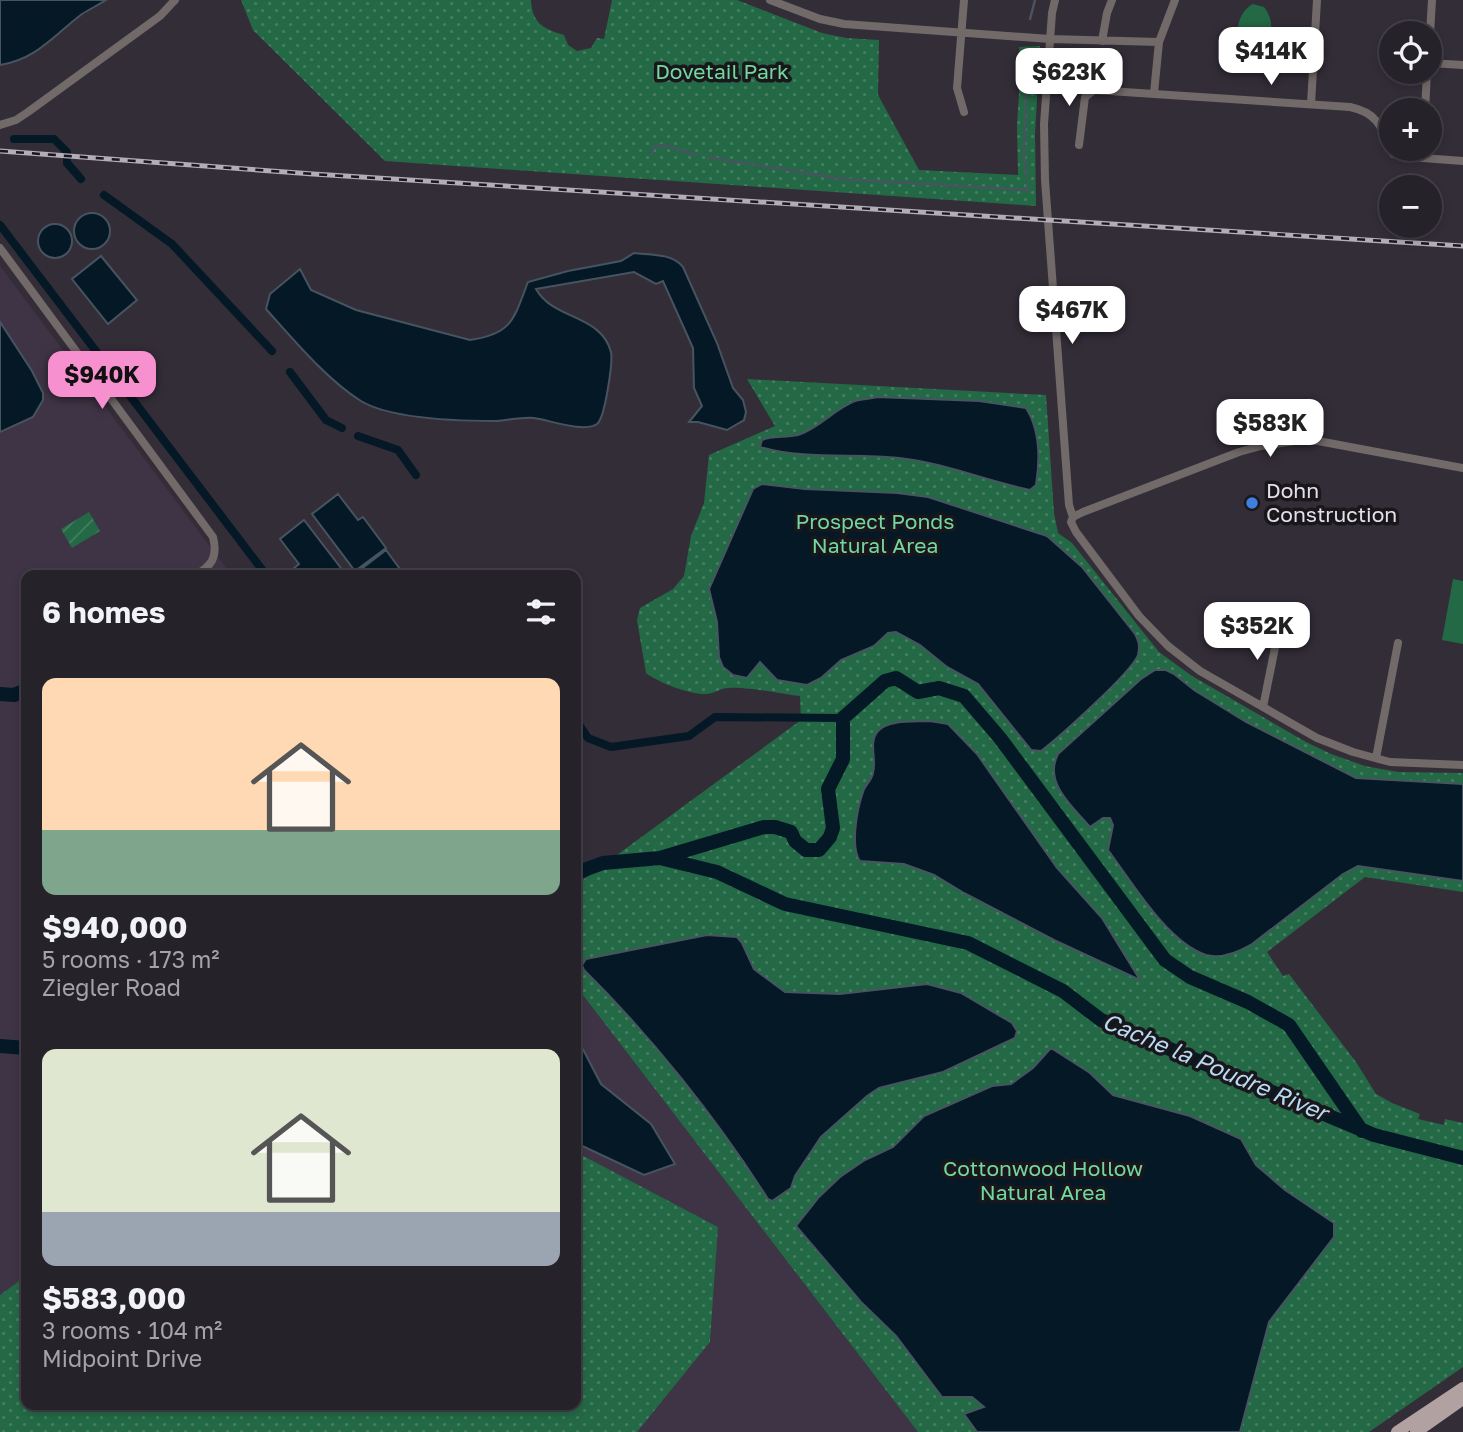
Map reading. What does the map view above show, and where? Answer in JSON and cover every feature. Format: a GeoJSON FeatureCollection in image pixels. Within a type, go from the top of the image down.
{"type":"FeatureCollection","features":[{"type":"Feature","properties":{"kind":"main road"},"geometry":{"type":"LineString","coordinates":[[1397,1432],[1463,1388]]}},
{"type":"Feature","properties":{"kind":"main road"},"geometry":{"type":"LineString","coordinates":[[1416,1432],[1463,1399]]}},
{"type":"Feature","properties":{"kind":"street"},"geometry":{"type":"LineString","coordinates":[[0,125],[28,113],[160,16],[175,0]]}},
{"type":"Feature","properties":{"kind":"street"},"geometry":{"type":"LineString","coordinates":[[770,0],[820,19],[844,24],[1050,39],[1159,42]]}},
{"type":"Feature","properties":{"kind":"street"},"geometry":{"type":"LineString","coordinates":[[964,0],[957,88],[964,112]]}},
{"type":"Feature","properties":{"kind":"street"},"geometry":{"type":"LineString","coordinates":[[1055,0],[1044,124],[1045,180],[1072,526],[1139,616],[1168,646],[1200,671],[1317,738],[1353,752],[1412,764],[1463,765]]}},
{"type":"Feature","properties":{"kind":"street"},"geometry":{"type":"LineString","coordinates":[[1102,41],[1112,0]]}},
{"type":"Feature","properties":{"kind":"street"},"geometry":{"type":"LineString","coordinates":[[1154,93],[1159,42],[1175,0]]}},
{"type":"Feature","properties":{"kind":"street"},"geometry":{"type":"LineString","coordinates":[[1311,104],[1317,0]]}},
{"type":"Feature","properties":{"kind":"street"},"geometry":{"type":"LineString","coordinates":[[1431,21],[1432,0]]}},
{"type":"Feature","properties":{"kind":"street"},"geometry":{"type":"LineString","coordinates":[[1442,64],[1463,65]]}},
{"type":"Feature","properties":{"kind":"street"},"geometry":{"type":"LineString","coordinates":[[1079,145],[1084,97],[1094,90],[1311,104],[1367,111],[1379,126]]}},
{"type":"Feature","properties":{"kind":"street"},"geometry":{"type":"LineString","coordinates":[[1442,157],[1463,161]]}},
{"type":"Feature","properties":{"kind":"street"},"geometry":{"type":"LineString","coordinates":[[0,248],[213,537],[215,558],[203,570]]}},
{"type":"Feature","properties":{"kind":"street"},"geometry":{"type":"LineString","coordinates":[[1073,517],[1240,452],[1301,440],[1463,468]]}},
{"type":"Feature","properties":{"kind":"street"},"geometry":{"type":"LineString","coordinates":[[1263,707],[1280,623]]}},
{"type":"Feature","properties":{"kind":"street"},"geometry":{"type":"LineString","coordinates":[[1376,758],[1398,643]]}},
{"type":"Feature","properties":{"kind":"shaded area"},"geometry":{"type":"Polygon","coordinates":[[[0,266],[228,570],[21,570],[21,1280],[0,1295],[0,266]]]}},
{"type":"Feature","properties":{"kind":"shaded area"},"geometry":{"type":"Polygon","coordinates":[[[581,993],[918,1432],[637,1432],[710,1342],[718,1227],[581,1155],[581,993]]]}},
{"type":"Feature","properties":{"kind":"green space","name":"Dovetail Park"},"geometry":{"type":"Polygon","coordinates":[[[241,0],[531,0],[536,20],[550,30],[564,35],[568,45],[577,51],[591,48],[597,38],[604,39],[612,0],[737,0],[822,33],[879,40],[878,95],[919,170],[1018,175],[1017,126],[1021,60],[1019,47],[1040,46],[1035,134],[1036,206],[385,161],[253,30],[241,0]]]}},
{"type":"Feature","properties":{"kind":"green space"},"geometry":{"type":"Polygon","coordinates":[[[1253,4],[1264,7],[1271,26],[1266,45],[1256,54],[1242,46],[1238,31],[1242,15],[1253,4]]]}},
{"type":"Feature","properties":{"kind":"green space","name":"Cottonwood Hollow Natural Area"},"geometry":{"type":"Polygon","coordinates":[[[747,379],[1046,395],[1054,513],[1058,533],[1072,543],[1159,652],[1192,676],[1331,754],[1365,766],[1398,772],[1463,773],[1463,892],[1365,877],[1267,952],[1283,976],[1289,974],[1356,1062],[1376,1094],[1420,1114],[1418,1119],[1444,1125],[1445,1119],[1463,1123],[1463,1367],[1369,1432],[918,1432],[581,993],[581,881],[801,720],[800,696],[735,688],[700,694],[675,688],[652,677],[646,673],[637,620],[640,608],[673,589],[684,576],[691,536],[704,503],[709,455],[775,426],[747,379]]]}},
{"type":"Feature","properties":{"kind":"green space"},"geometry":{"type":"Polygon","coordinates":[[[89,512],[100,531],[72,548],[61,529],[89,512]]]}},
{"type":"Feature","properties":{"kind":"green space"},"geometry":{"type":"Polygon","coordinates":[[[1453,579],[1463,581],[1463,644],[1442,640],[1453,579]]]}},
{"type":"Feature","properties":{"kind":"green space"},"geometry":{"type":"Polygon","coordinates":[[[581,1155],[718,1227],[710,1342],[637,1432],[0,1432],[0,1295],[21,1280],[21,1410],[581,1410],[581,1155]]]}},
{"type":"Feature","properties":{"kind":"water"},"geometry":{"type":"Polygon","coordinates":[[[0,0],[106,0],[82,14],[35,52],[0,65],[0,0]]]}},
{"type":"Feature","properties":{"kind":"water"},"geometry":{"type":"Polygon","coordinates":[[[92,213],[104,219],[110,231],[104,243],[92,249],[80,243],[74,231],[80,219],[92,213]]]}},
{"type":"Feature","properties":{"kind":"water"},"geometry":{"type":"Polygon","coordinates":[[[55,224],[67,229],[72,241],[67,253],[55,258],[43,253],[38,241],[43,229],[55,224]]]}},
{"type":"Feature","properties":{"kind":"water"},"geometry":{"type":"Polygon","coordinates":[[[634,253],[667,257],[683,267],[717,343],[733,388],[743,400],[746,412],[744,420],[727,430],[689,422],[702,406],[694,388],[693,348],[663,281],[656,284],[634,272],[536,289],[553,307],[597,330],[606,340],[611,352],[610,378],[603,412],[597,424],[584,427],[534,418],[497,421],[427,418],[374,407],[361,401],[336,382],[266,309],[270,294],[300,269],[311,290],[356,310],[470,340],[504,329],[515,315],[528,282],[621,261],[634,253]]]}},
{"type":"Feature","properties":{"kind":"water"},"geometry":{"type":"Polygon","coordinates":[[[101,256],[137,300],[108,324],[72,279],[101,256]]]}},
{"type":"Feature","properties":{"kind":"water"},"geometry":{"type":"Polygon","coordinates":[[[0,322],[32,371],[43,393],[43,400],[33,417],[0,432],[0,322]]]}},
{"type":"Feature","properties":{"kind":"water"},"geometry":{"type":"Polygon","coordinates":[[[877,397],[979,401],[1026,408],[1038,445],[1036,485],[1030,490],[933,464],[899,458],[812,455],[760,447],[762,440],[798,435],[813,428],[847,404],[877,397]]]}},
{"type":"Feature","properties":{"kind":"water"},"geometry":{"type":"Polygon","coordinates":[[[762,484],[928,497],[1047,536],[1082,567],[1135,634],[1139,644],[1138,655],[1109,689],[1041,751],[1031,750],[978,684],[947,667],[920,645],[896,632],[888,633],[874,646],[841,660],[821,678],[807,685],[777,680],[760,662],[747,678],[733,675],[723,667],[719,657],[717,622],[709,589],[753,489],[762,484]]]}},
{"type":"Feature","properties":{"kind":"water"},"geometry":{"type":"Polygon","coordinates":[[[338,494],[358,520],[363,517],[386,548],[354,570],[312,514],[338,494]]]}},
{"type":"Feature","properties":{"kind":"water"},"geometry":{"type":"Polygon","coordinates":[[[304,520],[342,570],[294,570],[299,564],[280,539],[304,520]]]}},
{"type":"Feature","properties":{"kind":"water"},"geometry":{"type":"Polygon","coordinates":[[[386,550],[401,570],[360,570],[386,550]]]}},
{"type":"Feature","properties":{"kind":"water"},"geometry":{"type":"Polygon","coordinates":[[[1155,670],[1166,670],[1174,674],[1194,690],[1246,722],[1356,778],[1463,784],[1463,881],[1358,866],[1343,874],[1247,947],[1218,956],[1206,955],[1192,948],[1178,938],[1151,910],[1108,850],[1113,825],[1110,818],[1103,818],[1090,827],[1068,803],[1054,775],[1058,754],[1141,679],[1155,670]]]}},
{"type":"Feature","properties":{"kind":"water"},"geometry":{"type":"Polygon","coordinates":[[[930,721],[948,724],[977,754],[1057,868],[1102,918],[1140,980],[1054,940],[934,875],[904,864],[860,861],[855,847],[856,828],[863,792],[873,773],[875,735],[889,725],[930,721]]]}},
{"type":"Feature","properties":{"kind":"water"},"geometry":{"type":"Polygon","coordinates":[[[707,935],[737,937],[754,969],[785,992],[840,994],[927,984],[961,993],[1012,1023],[1017,1031],[1015,1038],[943,1072],[879,1088],[867,1096],[821,1137],[795,1176],[791,1188],[772,1201],[682,1079],[582,965],[586,959],[707,935]]]}},
{"type":"Feature","properties":{"kind":"water"},"geometry":{"type":"Polygon","coordinates":[[[581,1046],[601,1084],[651,1124],[675,1164],[644,1175],[581,1145],[581,1046]]]}},
{"type":"Feature","properties":{"kind":"water"},"geometry":{"type":"Polygon","coordinates":[[[1051,1048],[1090,1073],[1113,1095],[1190,1116],[1241,1139],[1256,1165],[1285,1190],[1334,1223],[1334,1237],[1269,1322],[1240,1432],[977,1432],[964,1414],[984,1407],[972,1397],[942,1397],[896,1336],[861,1302],[796,1226],[819,1197],[840,1177],[865,1160],[893,1147],[924,1116],[992,1086],[1011,1084],[1033,1068],[1051,1048]]]}},
{"type":"Feature","properties":{"kind":"waterway"},"geometry":{"type":"LineString","coordinates":[[1030,19],[1035,0]]}},
{"type":"Feature","properties":{"kind":"waterway"},"geometry":{"type":"LineString","coordinates":[[1026,177],[1024,155],[1027,58]]}},
{"type":"Feature","properties":{"kind":"waterway"},"geometry":{"type":"LineString","coordinates":[[14,139],[54,139],[67,152],[67,163],[81,179]]}},
{"type":"Feature","properties":{"kind":"waterway"},"geometry":{"type":"LineString","coordinates":[[651,155],[654,147],[663,145],[697,155]]}},
{"type":"Feature","properties":{"kind":"waterway"},"geometry":{"type":"LineString","coordinates":[[707,157],[842,179],[1028,190],[1027,185]]}},
{"type":"Feature","properties":{"kind":"waterway"},"geometry":{"type":"LineString","coordinates":[[104,195],[172,244],[272,351]]}},
{"type":"Feature","properties":{"kind":"waterway"},"geometry":{"type":"LineString","coordinates":[[0,225],[262,570]]}},
{"type":"Feature","properties":{"kind":"waterway"},"geometry":{"type":"LineString","coordinates":[[290,372],[326,420],[342,428]]}},
{"type":"Feature","properties":{"kind":"waterway"},"geometry":{"type":"LineString","coordinates":[[358,436],[398,450],[416,475]]}},
{"type":"Feature","properties":{"kind":"waterway"},"geometry":{"type":"LineString","coordinates":[[660,858],[764,827],[791,832],[795,841],[806,850],[819,850],[830,837],[833,828],[828,789],[843,759],[843,718],[885,681],[896,678],[918,692],[939,688],[964,696],[1000,738],[1165,960],[1190,977],[1248,1002],[1289,1025],[1362,1131]]}},
{"type":"Feature","properties":{"kind":"waterway"},"geometry":{"type":"LineString","coordinates":[[0,694],[14,695],[21,692]]}},
{"type":"Feature","properties":{"kind":"waterway"},"geometry":{"type":"LineString","coordinates":[[581,728],[588,738],[611,747],[689,736],[715,717],[843,718]]}},
{"type":"Feature","properties":{"kind":"waterway","name":"Cache la Poudre River"},"geometry":{"type":"LineString","coordinates":[[581,871],[603,863],[660,858],[717,872],[785,904],[968,943],[1063,991],[1101,1020],[1374,1135],[1463,1158]]}},
{"type":"Feature","properties":{"kind":"waterway","name":"Cache la Poudre River"},"geometry":{"type":"LineString","coordinates":[[0,1046],[21,1048]]}},
{"type":"Feature","properties":{"kind":"railway"},"geometry":{"type":"LineString","coordinates":[[0,151],[313,174],[1463,246]]}},
{"type":"Feature","properties":{"kind":"place","name":"Dohn Construction"},"geometry":{"type":"Point","coordinates":[1252,503]}},
{"type":"Feature","properties":{"kind":"park label","name":"Prospect Ponds Natural Area"},"geometry":{"type":"Point","coordinates":[875,534]}}]}
